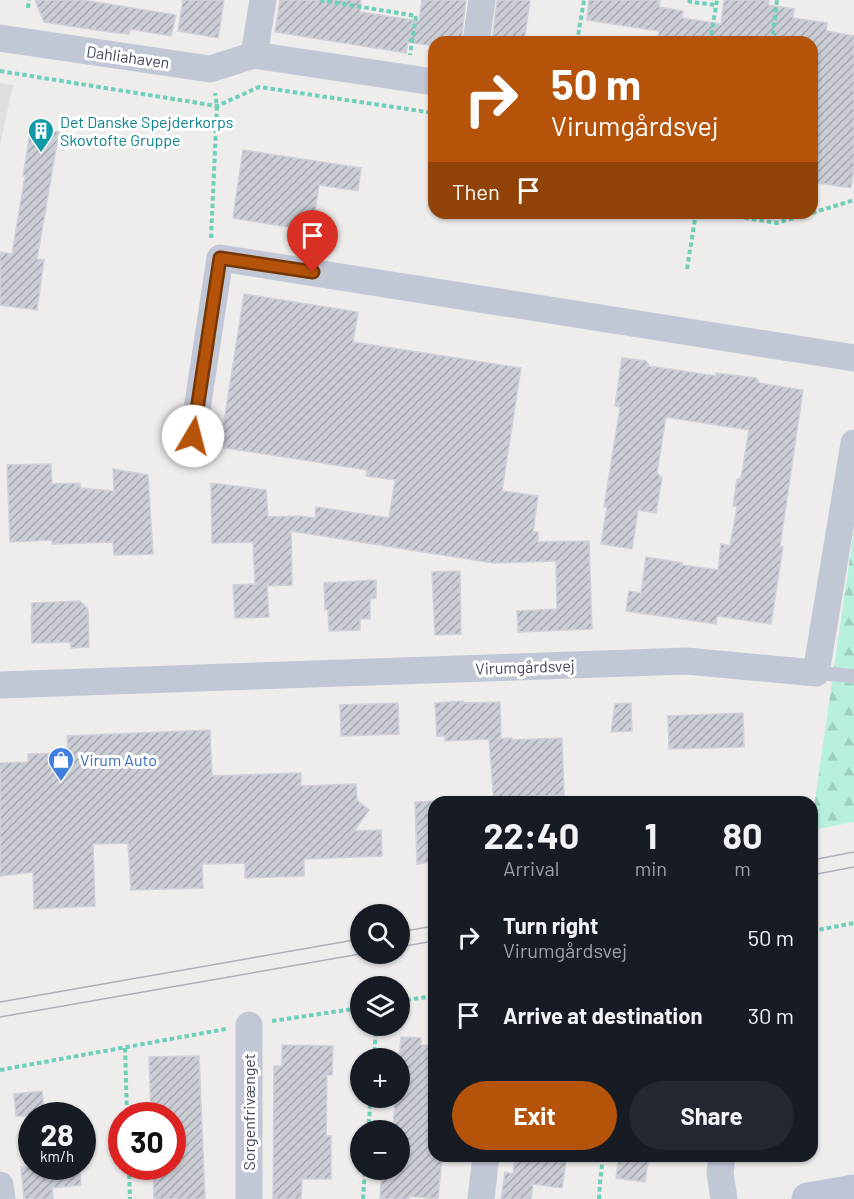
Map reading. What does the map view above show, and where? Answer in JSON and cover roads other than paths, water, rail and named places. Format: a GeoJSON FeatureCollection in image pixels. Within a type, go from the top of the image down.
{"type":"FeatureCollection","features":[{"type":"Feature","properties":{"kind":"street"},"geometry":{"type":"LineString","coordinates":[[254,55],[263,0]]}},
{"type":"Feature","properties":{"kind":"street"},"geometry":{"type":"LineString","coordinates":[[477,36],[482,0]]}},
{"type":"Feature","properties":{"kind":"street","name":"Dahliahaven"},"geometry":{"type":"LineString","coordinates":[[0,38],[210,69],[254,55],[428,80]]}},
{"type":"Feature","properties":{"kind":"street"},"geometry":{"type":"LineString","coordinates":[[193,436],[220,258],[854,358]]}},
{"type":"Feature","properties":{"kind":"street"},"geometry":{"type":"LineString","coordinates":[[816,673],[854,443]]}},
{"type":"Feature","properties":{"kind":"street","name":"Virumgårdsvej"},"geometry":{"type":"LineString","coordinates":[[0,686],[686,661],[816,673]]}},
{"type":"Feature","properties":{"kind":"street","name":"Sorgenfrivænget"},"geometry":{"type":"LineString","coordinates":[[249,1025],[249,1199]]}},
{"type":"Feature","properties":{"kind":"street"},"geometry":{"type":"LineString","coordinates":[[481,1199],[485,1162]]}},
{"type":"Feature","properties":{"kind":"street"},"geometry":{"type":"LineString","coordinates":[[721,1162],[723,1199]]}},
{"type":"Feature","properties":{"kind":"street"},"geometry":{"type":"LineString","coordinates":[[0,1185],[2,1199]]}},
{"type":"Feature","properties":{"kind":"street"},"geometry":{"type":"LineString","coordinates":[[808,1199],[854,1191]]}},
{"type":"Feature","properties":{"kind":"lane"},"geometry":{"type":"LineString","coordinates":[[816,673],[854,676]]}},
{"type":"Feature","properties":{"kind":"tram line"},"geometry":{"type":"LineString","coordinates":[[818,859],[854,852]]}},
{"type":"Feature","properties":{"kind":"tram line"},"geometry":{"type":"LineString","coordinates":[[818,874],[854,867]]}},
{"type":"Feature","properties":{"kind":"tram line"},"geometry":{"type":"LineString","coordinates":[[410,930],[428,927]]}},
{"type":"Feature","properties":{"kind":"tram line"},"geometry":{"type":"LineString","coordinates":[[0,1002],[350,941]]}},
{"type":"Feature","properties":{"kind":"tram line"},"geometry":{"type":"LineString","coordinates":[[410,945],[428,942]]}},
{"type":"Feature","properties":{"kind":"tram line"},"geometry":{"type":"LineString","coordinates":[[0,1017],[350,956]]}},
{"type":"Feature","properties":{"kind":"place","name":"Det Danske Spejderkorps Skovtofte Gruppe"},"geometry":{"type":"Point","coordinates":[41,154]}},
{"type":"Feature","properties":{"kind":"place","name":"Virum Auto"},"geometry":{"type":"Point","coordinates":[61,783]}}]}
